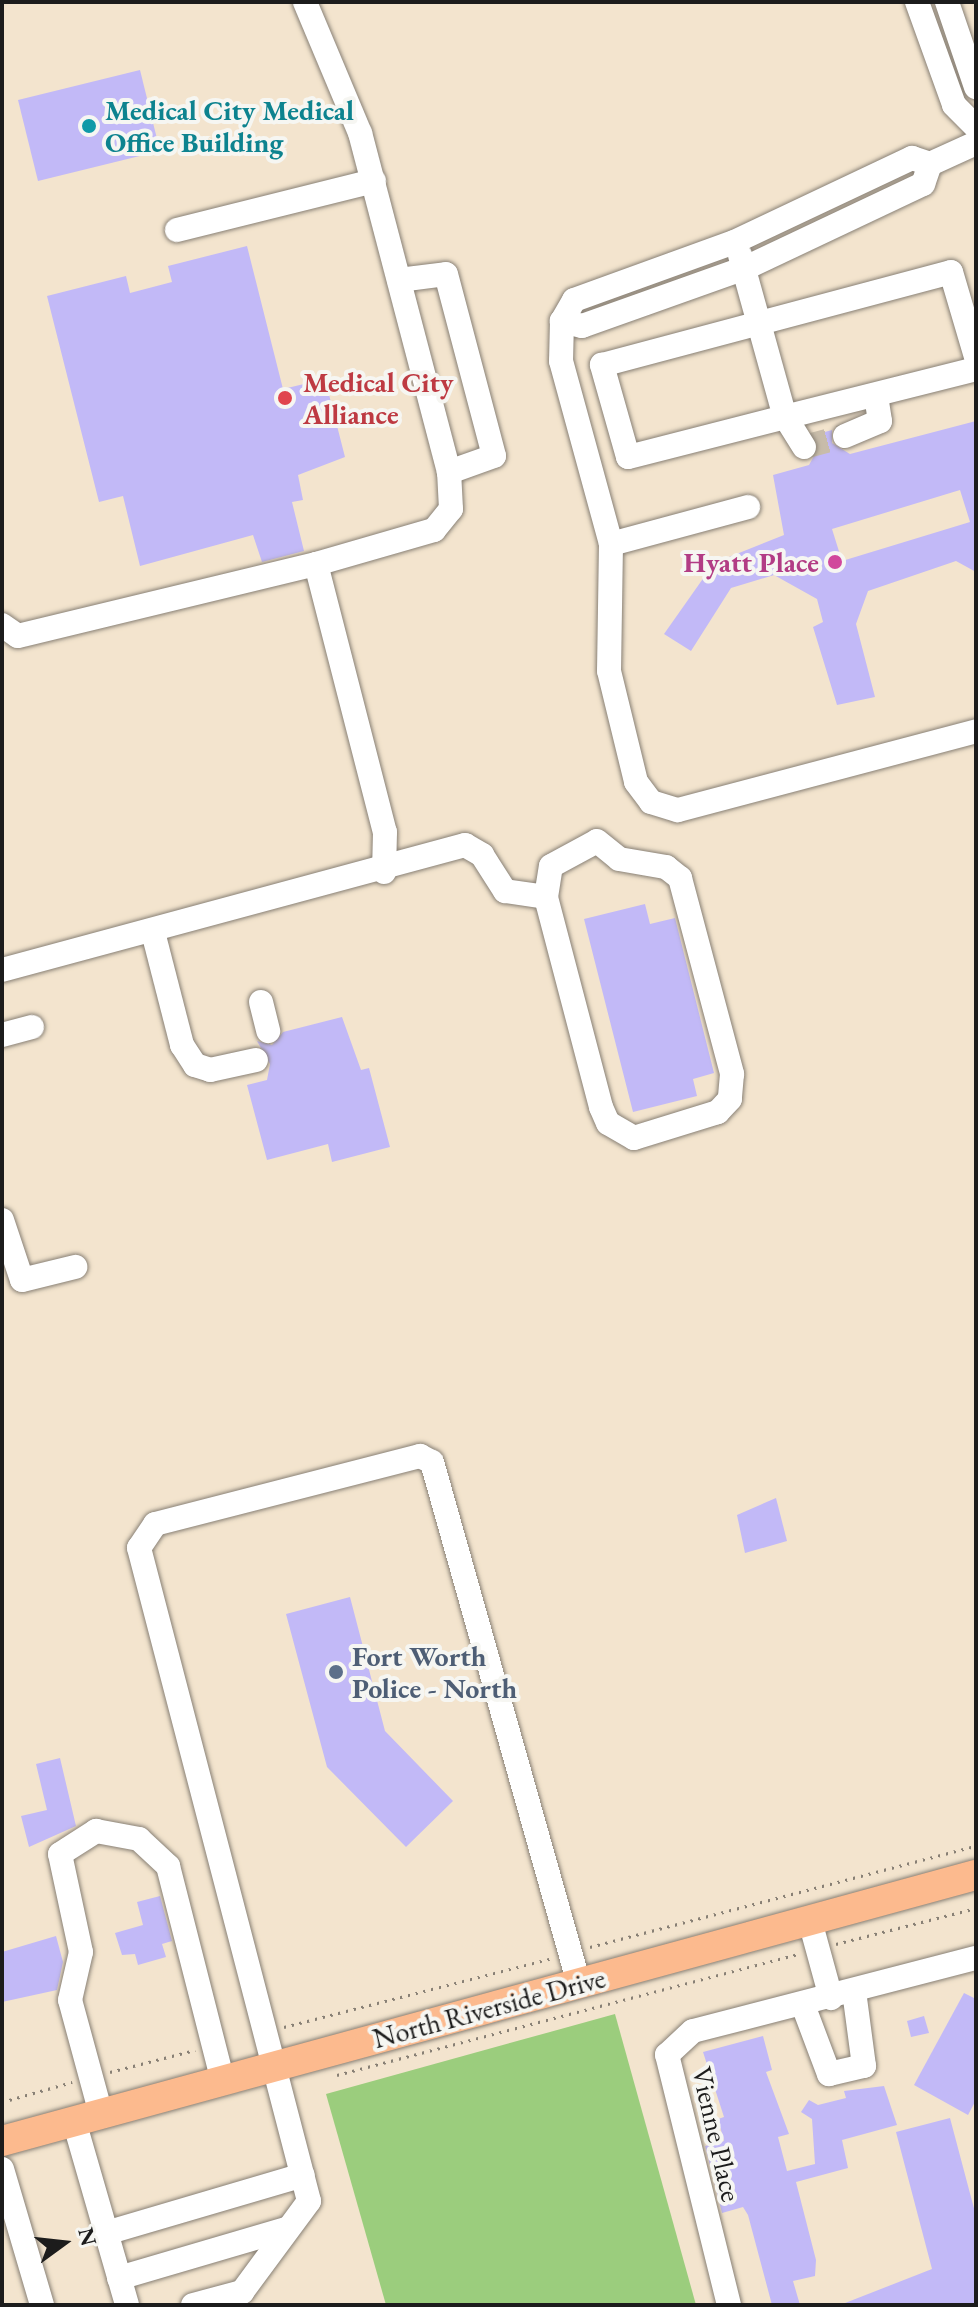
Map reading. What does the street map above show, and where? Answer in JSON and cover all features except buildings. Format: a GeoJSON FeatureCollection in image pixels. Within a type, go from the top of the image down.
{"type":"FeatureCollection","features":[{"type":"Feature","properties":{"kind":"main road","name":"North Riverside Drive"},"geometry":{"type":"LineString","coordinates":[[2,2141],[579,1984],[814,1935],[976,1875]]}},
{"type":"Feature","properties":{"kind":"street"},"geometry":{"type":"LineString","coordinates":[[2,625],[18,636],[316,564],[434,530],[451,509],[449,472],[374,181],[305,2]]}},
{"type":"Feature","properties":{"kind":"street"},"geometry":{"type":"LineString","coordinates":[[917,2],[954,105],[976,127]]}},
{"type":"Feature","properties":{"kind":"street"},"geometry":{"type":"LineString","coordinates":[[947,2],[976,87]]}},
{"type":"Feature","properties":{"kind":"street"},"geometry":{"type":"LineString","coordinates":[[976,143],[930,164],[912,158],[734,242],[574,300],[562,321],[561,361],[611,544],[609,671],[636,782],[651,802],[678,810],[976,731]]}},
{"type":"Feature","properties":{"kind":"street"},"geometry":{"type":"LineString","coordinates":[[562,321],[582,326],[745,268],[923,184],[930,164]]}},
{"type":"Feature","properties":{"kind":"street"},"geometry":{"type":"LineString","coordinates":[[177,230],[374,181]]}},
{"type":"Feature","properties":{"kind":"street"},"geometry":{"type":"LineString","coordinates":[[734,242],[745,268],[785,417],[804,447]]}},
{"type":"Feature","properties":{"kind":"street"},"geometry":{"type":"LineString","coordinates":[[976,357],[951,272],[602,365],[628,457],[976,369]]}},
{"type":"Feature","properties":{"kind":"street"},"geometry":{"type":"LineString","coordinates":[[399,280],[446,274],[494,456],[449,472]]}},
{"type":"Feature","properties":{"kind":"street"},"geometry":{"type":"LineString","coordinates":[[845,436],[880,421],[876,395]]}},
{"type":"Feature","properties":{"kind":"street"},"geometry":{"type":"LineString","coordinates":[[611,544],[748,507]]}},
{"type":"Feature","properties":{"kind":"street"},"geometry":{"type":"LineString","coordinates":[[316,564],[385,832],[384,872]]}},
{"type":"Feature","properties":{"kind":"street"},"geometry":{"type":"LineString","coordinates":[[597,841],[619,859],[666,867],[680,878],[732,1074],[730,1099],[718,1112],[634,1138],[608,1123],[546,897],[551,866],[597,841]]}},
{"type":"Feature","properties":{"kind":"street"},"geometry":{"type":"LineString","coordinates":[[2,970],[384,872],[465,845],[482,855],[505,891],[546,897]]}},
{"type":"Feature","properties":{"kind":"street"},"geometry":{"type":"LineString","coordinates":[[153,932],[182,1045],[195,1065],[210,1070],[256,1060]]}},
{"type":"Feature","properties":{"kind":"street"},"geometry":{"type":"LineString","coordinates":[[261,1002],[268,1031]]}},
{"type":"Feature","properties":{"kind":"street"},"geometry":{"type":"LineString","coordinates":[[2,1035],[32,1027]]}},
{"type":"Feature","properties":{"kind":"street"},"geometry":{"type":"LineString","coordinates":[[3,1230],[22,1280],[75,1267]]}},
{"type":"Feature","properties":{"kind":"street"},"geometry":{"type":"LineString","coordinates":[[193,2305],[242,2292],[269,2247],[297,2225],[309,2201],[139,1548],[144,1534],[155,1524],[420,1456],[441,1473],[579,1984]]}},
{"type":"Feature","properties":{"kind":"street"},"geometry":{"type":"LineString","coordinates":[[127,2305],[106,2233],[88,2118],[91,2077],[70,2000],[81,1952],[60,1854],[96,1831],[139,1839],[168,1866],[223,2081]]}},
{"type":"Feature","properties":{"kind":"street"},"geometry":{"type":"LineString","coordinates":[[803,2005],[829,2074],[864,2066],[843,1994],[814,1935]]}},
{"type":"Feature","properties":{"kind":"street","name":"Vienne Place"},"geometry":{"type":"LineString","coordinates":[[729,2305],[667,2055],[693,2031],[976,1958]]}},
{"type":"Feature","properties":{"kind":"street"},"geometry":{"type":"LineString","coordinates":[[2,2169],[13,2247],[42,2305]]}},
{"type":"Feature","properties":{"kind":"street"},"geometry":{"type":"LineString","coordinates":[[106,2233],[303,2175]]}},
{"type":"Feature","properties":{"kind":"street"},"geometry":{"type":"LineString","coordinates":[[119,2278],[297,2225]]}},
{"type":"Feature","properties":{"kind":"path"},"geometry":{"type":"LineString","coordinates":[[267,2031],[976,1846]]}},
{"type":"Feature","properties":{"kind":"path"},"geometry":{"type":"LineString","coordinates":[[328,2078],[814,1935],[976,1908]]}},
{"type":"Feature","properties":{"kind":"path"},"geometry":{"type":"LineString","coordinates":[[2,2102],[215,2045]]}},
{"type":"Feature","properties":{"kind":"green space"},"geometry":{"type":"Polygon","coordinates":[[[615,2014],[696,2305],[386,2305],[326,2094],[615,2014]]]}},
{"type":"Feature","properties":{"kind":"tunnel"},"geometry":{"type":"LineString","coordinates":[[804,447],[845,436]]}},
{"type":"Feature","properties":{"kind":"place","name":"Medical City Medical Office Building"},"geometry":{"type":"Point","coordinates":[89,126]}},
{"type":"Feature","properties":{"kind":"place","name":"Medical City Alliance"},"geometry":{"type":"Point","coordinates":[285,398]}},
{"type":"Feature","properties":{"kind":"place","name":"Hyatt Place"},"geometry":{"type":"Point","coordinates":[835,562]}},
{"type":"Feature","properties":{"kind":"place","name":"Fort Worth Police - North"},"geometry":{"type":"Point","coordinates":[336,1672]}}]}
